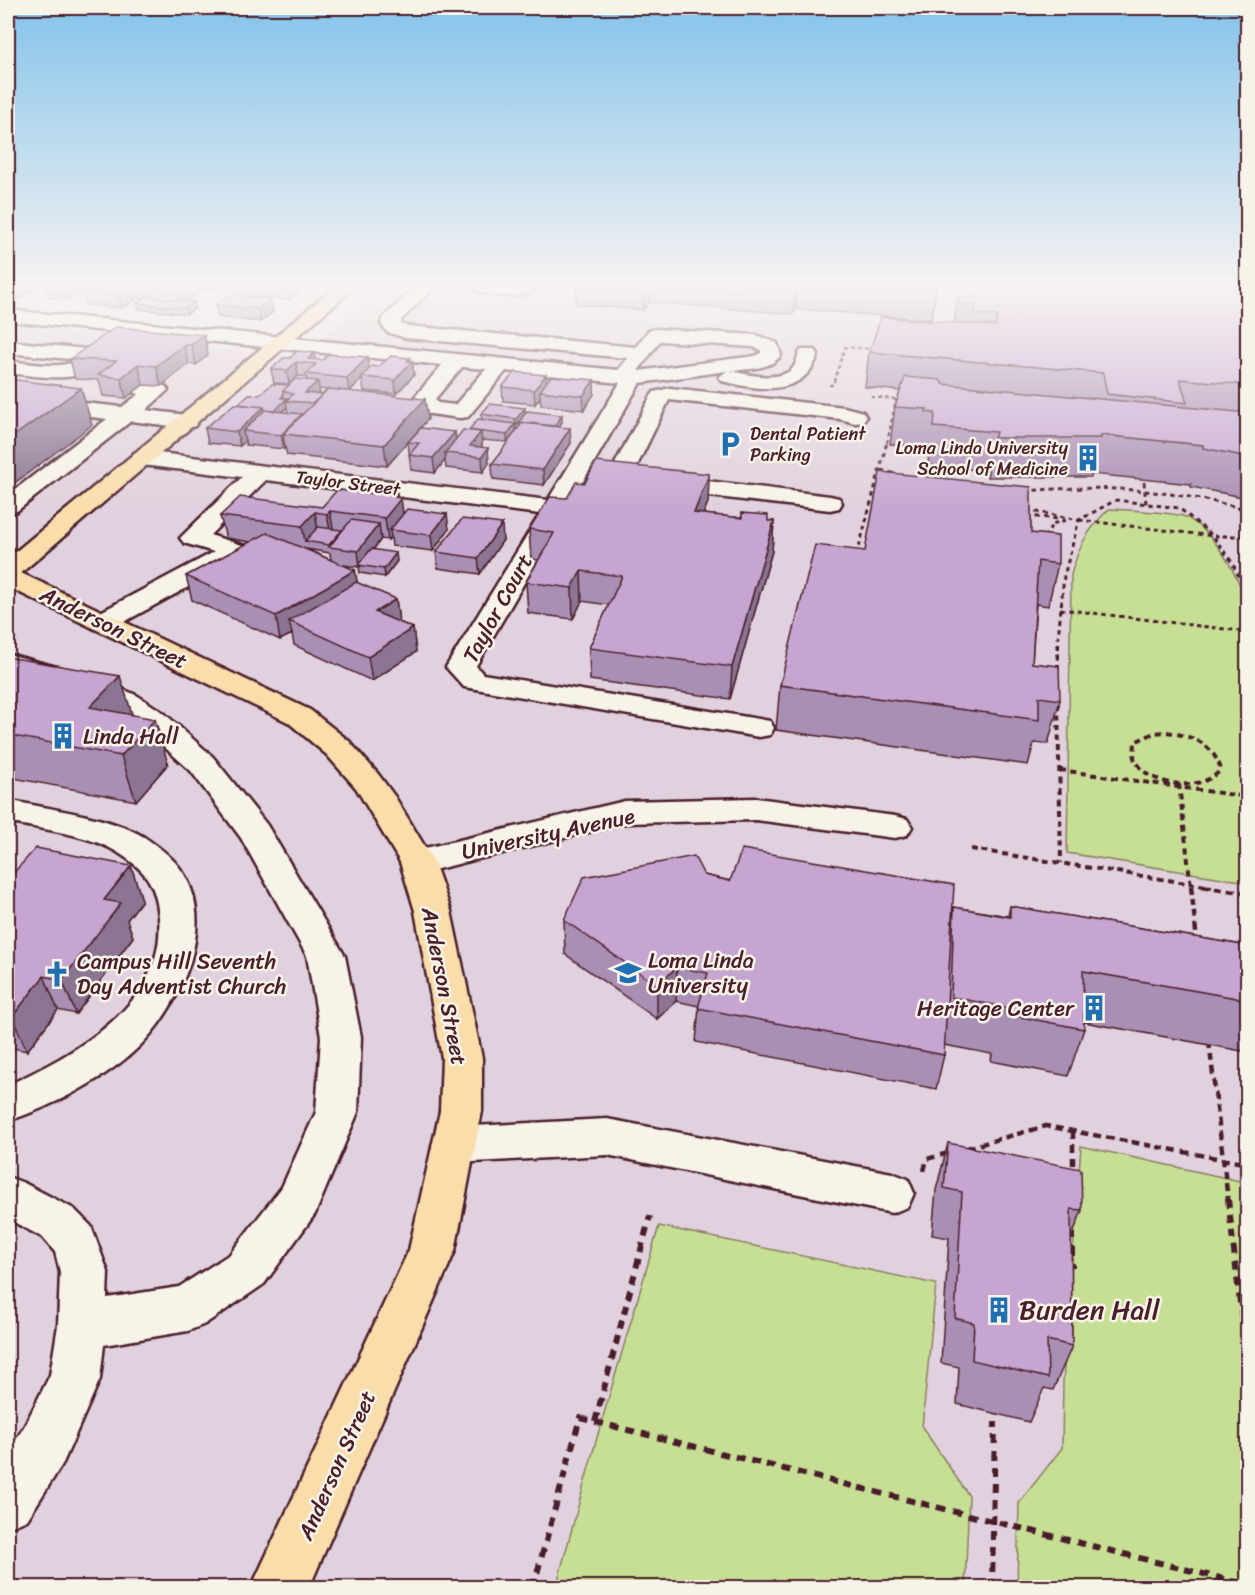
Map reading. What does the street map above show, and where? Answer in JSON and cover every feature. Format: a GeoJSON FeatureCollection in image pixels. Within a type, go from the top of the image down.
{"type":"FeatureCollection","features":[{"type":"Feature","properties":{"kind":"main road","name":"Anderson Street"},"geometry":{"type":"LineString","coordinates":[[8,571],[257,361]]}},
{"type":"Feature","properties":{"kind":"main road","name":"Anderson Street"},"geometry":{"type":"LineString","coordinates":[[8,577],[299,716],[338,748],[379,797],[417,862],[433,911],[462,1058],[461,1110],[432,1251],[307,1531],[279,1587]]}},
{"type":"Feature","properties":{"kind":"street"},"geometry":{"type":"LineString","coordinates":[[8,367],[67,372],[93,361]]}},
{"type":"Feature","properties":{"kind":"street"},"geometry":{"type":"LineString","coordinates":[[456,361],[424,399],[431,408],[460,412],[501,364]]}},
{"type":"Feature","properties":{"kind":"street"},"geometry":{"type":"LineString","coordinates":[[473,361],[630,382],[664,390],[670,394]]}},
{"type":"Feature","properties":{"kind":"street","name":"Taylor Court"},"geometry":{"type":"LineString","coordinates":[[635,361],[628,371],[630,382],[461,667],[474,681],[759,728]]}},
{"type":"Feature","properties":{"kind":"street"},"geometry":{"type":"LineString","coordinates":[[630,382],[757,361]]}},
{"type":"Feature","properties":{"kind":"street"},"geometry":{"type":"LineString","coordinates":[[705,369],[714,375],[779,381],[796,377],[803,370],[806,361]]}},
{"type":"Feature","properties":{"kind":"street"},"geometry":{"type":"LineString","coordinates":[[8,381],[91,386]]}},
{"type":"Feature","properties":{"kind":"street"},"geometry":{"type":"LineString","coordinates":[[8,506],[158,390],[139,388]]}},
{"type":"Feature","properties":{"kind":"street"},"geometry":{"type":"LineString","coordinates":[[830,503],[632,480],[621,475],[661,396],[670,394],[844,412],[855,417]]}},
{"type":"Feature","properties":{"kind":"street"},"geometry":{"type":"LineString","coordinates":[[8,401],[187,421]]}},
{"type":"Feature","properties":{"kind":"street","name":"Taylor Street"},"geometry":{"type":"LineString","coordinates":[[142,458],[554,508]]}},
{"type":"Feature","properties":{"kind":"street"},"geometry":{"type":"LineString","coordinates":[[103,622],[236,551],[193,538],[261,472]]}},
{"type":"Feature","properties":{"kind":"street"},"geometry":{"type":"LineString","coordinates":[[8,663],[88,684],[127,702],[153,720],[202,764],[255,833],[326,956],[341,1037],[338,1112],[299,1200],[247,1269],[188,1308],[82,1326]]}},
{"type":"Feature","properties":{"kind":"street","name":"University Avenue"},"geometry":{"type":"LineString","coordinates":[[417,862],[626,812],[756,810],[895,827]]}},
{"type":"Feature","properties":{"kind":"street"},"geometry":{"type":"LineString","coordinates":[[8,811],[111,836],[130,844],[167,876],[179,911],[180,929],[170,966],[157,994],[136,1024],[94,1060],[56,1082],[8,1104]]}},
{"type":"Feature","properties":{"kind":"street"},"geometry":{"type":"LineString","coordinates":[[454,1144],[607,1137],[892,1193]]}},
{"type":"Feature","properties":{"kind":"street"},"geometry":{"type":"LineString","coordinates":[[8,1197],[58,1223],[75,1241],[84,1272],[82,1326],[75,1379],[44,1444],[8,1501]]}},
{"type":"Feature","properties":{"kind":"path"},"geometry":{"type":"LineString","coordinates":[[826,385],[833,386],[841,361]]}},
{"type":"Feature","properties":{"kind":"path"},"geometry":{"type":"LineString","coordinates":[[865,396],[908,401]]}},
{"type":"Feature","properties":{"kind":"path"},"geometry":{"type":"LineString","coordinates":[[856,559],[881,470],[896,399]]}},
{"type":"Feature","properties":{"kind":"path"},"geometry":{"type":"LineString","coordinates":[[881,470],[903,476]]}},
{"type":"Feature","properties":{"kind":"path"},"geometry":{"type":"LineString","coordinates":[[1144,482],[1146,504]]}},
{"type":"Feature","properties":{"kind":"path"},"geometry":{"type":"LineString","coordinates":[[1023,492],[1066,486],[1108,487],[1205,498],[1248,510]]}},
{"type":"Feature","properties":{"kind":"path"},"geometry":{"type":"LineString","coordinates":[[1018,508],[1079,520],[1116,500],[1179,508],[1213,536],[1231,561],[1248,593]]}},
{"type":"Feature","properties":{"kind":"path"},"geometry":{"type":"LineString","coordinates":[[1024,516],[1079,520],[1213,536],[1248,536]]}},
{"type":"Feature","properties":{"kind":"path"},"geometry":{"type":"LineString","coordinates":[[1045,540],[1046,531],[1059,519]]}},
{"type":"Feature","properties":{"kind":"path"},"geometry":{"type":"LineString","coordinates":[[1058,680],[1060,609],[1065,563],[1079,520]]}},
{"type":"Feature","properties":{"kind":"path"},"geometry":{"type":"LineString","coordinates":[[1060,609],[1241,631],[1248,611]]}},
{"type":"Feature","properties":{"kind":"path"},"geometry":{"type":"LineString","coordinates":[[1058,699],[1060,863]]}},
{"type":"Feature","properties":{"kind":"path"},"geometry":{"type":"LineString","coordinates":[[1154,733],[1181,734],[1201,742],[1216,754],[1221,762],[1221,771],[1216,778],[1200,784],[1180,785],[1164,781],[1140,766],[1134,758],[1132,749],[1135,742],[1154,733]]}},
{"type":"Feature","properties":{"kind":"path"},"geometry":{"type":"LineString","coordinates":[[1060,770],[1180,785],[1248,797]]}},
{"type":"Feature","properties":{"kind":"path"},"geometry":{"type":"LineString","coordinates":[[1180,785],[1197,943]]}},
{"type":"Feature","properties":{"kind":"path"},"geometry":{"type":"LineString","coordinates":[[971,849],[1248,893]]}},
{"type":"Feature","properties":{"kind":"path"},"geometry":{"type":"LineString","coordinates":[[1208,1034],[1248,1372]]}},
{"type":"Feature","properties":{"kind":"path"},"geometry":{"type":"LineString","coordinates":[[892,1193],[916,1199],[927,1159],[1046,1126],[1248,1164]]}},
{"type":"Feature","properties":{"kind":"path"},"geometry":{"type":"LineString","coordinates":[[1073,1131],[1073,1176]]}},
{"type":"Feature","properties":{"kind":"path"},"geometry":{"type":"LineString","coordinates":[[595,1422],[650,1216]]}},
{"type":"Feature","properties":{"kind":"path"},"geometry":{"type":"LineString","coordinates":[[1072,1222],[1072,1267]]}},
{"type":"Feature","properties":{"kind":"path"},"geometry":{"type":"LineString","coordinates":[[533,1587],[580,1418],[1248,1585]]}},
{"type":"Feature","properties":{"kind":"path"},"geometry":{"type":"LineString","coordinates":[[992,1587],[995,1422]]}},
{"type":"Feature","properties":{"kind":"shaded area","name":"Loma Linda University"},"geometry":{"type":"Polygon","coordinates":[[[8,361],[1247,361],[1247,1587],[8,1587],[8,361]]]}},
{"type":"Feature","properties":{"kind":"green space"},"geometry":{"type":"Polygon","coordinates":[[[1109,509],[1163,513],[1188,518],[1208,534],[1224,555],[1247,601],[1247,882],[1067,853],[1071,575],[1085,539],[1109,509]]]}},
{"type":"Feature","properties":{"kind":"green space"},"geometry":{"type":"Polygon","coordinates":[[[1081,1146],[1240,1181],[1240,1170],[1247,1172],[1247,1587],[1017,1588],[1019,1503],[1062,1448],[1063,1382],[1081,1146]]]}},
{"type":"Feature","properties":{"kind":"green space"},"geometry":{"type":"Polygon","coordinates":[[[659,1226],[936,1284],[922,1427],[969,1496],[965,1587],[556,1587],[659,1226]]]}},
{"type":"Feature","properties":{"kind":"building"},"geometry":{"type":"Polygon","coordinates":[[[115,361],[162,361],[156,366],[138,364],[121,378],[98,375],[115,361]]]}},
{"type":"Feature","properties":{"kind":"building"},"geometry":{"type":"Polygon","coordinates":[[[280,361],[364,361],[347,378],[306,374],[316,364],[296,362],[287,371],[271,369],[280,361]]]}},
{"type":"Feature","properties":{"kind":"building"},"geometry":{"type":"Polygon","coordinates":[[[385,361],[412,361],[395,380],[362,377],[372,366],[378,367],[385,361]]]}},
{"type":"Feature","properties":{"kind":"building"},"geometry":{"type":"Polygon","coordinates":[[[974,361],[1248,361],[1248,385],[1180,379],[1187,403],[1107,394],[1103,373],[974,361]]]}},
{"type":"Feature","properties":{"kind":"building"},"geometry":{"type":"Polygon","coordinates":[[[515,372],[546,375],[534,390],[502,387],[515,372]]]}},
{"type":"Feature","properties":{"kind":"building"},"geometry":{"type":"Polygon","coordinates":[[[551,376],[594,380],[583,396],[540,391],[551,376]]]}},
{"type":"Feature","properties":{"kind":"building"},"geometry":{"type":"Polygon","coordinates":[[[905,377],[940,380],[943,384],[1248,413],[1248,457],[1203,448],[1203,445],[1101,435],[1101,438],[994,438],[996,432],[934,427],[935,413],[926,412],[927,409],[895,407],[905,377]]]}},
{"type":"Feature","properties":{"kind":"building"},"geometry":{"type":"Polygon","coordinates":[[[8,379],[81,388],[8,440],[8,379]]]}},
{"type":"Feature","properties":{"kind":"building"},"geometry":{"type":"Polygon","coordinates":[[[295,379],[318,381],[305,393],[322,395],[313,403],[286,401],[293,394],[283,391],[295,379]]]}},
{"type":"Feature","properties":{"kind":"building"},"geometry":{"type":"Polygon","coordinates":[[[272,384],[289,385],[283,391],[281,398],[287,398],[275,411],[265,410],[264,407],[238,404],[249,394],[259,395],[272,384]]]}},
{"type":"Feature","properties":{"kind":"building"},"geometry":{"type":"Polygon","coordinates":[[[328,389],[425,399],[384,445],[283,434],[328,389]]]}},
{"type":"Feature","properties":{"kind":"building"},"geometry":{"type":"Polygon","coordinates":[[[234,404],[264,407],[237,432],[205,428],[234,404]]]}},
{"type":"Feature","properties":{"kind":"building"},"geometry":{"type":"Polygon","coordinates":[[[490,404],[525,408],[516,419],[481,414],[490,404]]]}},
{"type":"Feature","properties":{"kind":"building"},"geometry":{"type":"Polygon","coordinates":[[[265,410],[302,414],[281,435],[243,431],[265,410]]]}},
{"type":"Feature","properties":{"kind":"building"},"geometry":{"type":"Polygon","coordinates":[[[527,411],[562,415],[555,426],[519,422],[527,411]]]}},
{"type":"Feature","properties":{"kind":"building"},"geometry":{"type":"Polygon","coordinates":[[[478,419],[515,424],[507,435],[469,430],[478,419]]]}},
{"type":"Feature","properties":{"kind":"building"},"geometry":{"type":"Polygon","coordinates":[[[522,423],[570,428],[543,470],[492,464],[522,423]]]}},
{"type":"Feature","properties":{"kind":"building"},"geometry":{"type":"Polygon","coordinates":[[[421,428],[455,432],[433,458],[409,455],[419,443],[408,442],[421,428]]]}},
{"type":"Feature","properties":{"kind":"building"},"geometry":{"type":"Polygon","coordinates":[[[463,430],[481,432],[470,446],[488,448],[482,457],[445,453],[463,430]]]}},
{"type":"Feature","properties":{"kind":"building"},"geometry":{"type":"Polygon","coordinates":[[[596,462],[709,474],[694,513],[742,518],[742,513],[768,515],[768,521],[774,521],[732,667],[589,648],[622,576],[581,571],[572,588],[526,582],[554,533],[529,529],[550,497],[567,498],[576,482],[585,483],[596,462]]]}},
{"type":"Feature","properties":{"kind":"building"},"geometry":{"type":"Polygon","coordinates":[[[880,472],[1031,487],[1031,533],[1058,536],[1058,564],[1038,561],[1032,663],[1059,666],[1060,700],[1039,697],[1039,720],[780,685],[815,545],[865,551],[880,472]]]}},
{"type":"Feature","properties":{"kind":"building"},"geometry":{"type":"Polygon","coordinates":[[[337,490],[377,494],[380,491],[397,493],[394,497],[401,498],[385,518],[330,511],[327,514],[315,512],[302,526],[220,516],[240,497],[322,507],[337,490]]]}},
{"type":"Feature","properties":{"kind":"building"},"geometry":{"type":"Polygon","coordinates":[[[407,509],[447,514],[431,535],[390,530],[407,509]]]}},
{"type":"Feature","properties":{"kind":"building"},"geometry":{"type":"Polygon","coordinates":[[[462,519],[502,524],[478,558],[436,552],[462,519]]]}},
{"type":"Feature","properties":{"kind":"building"},"geometry":{"type":"Polygon","coordinates":[[[351,520],[379,524],[358,551],[329,547],[351,520]]]}},
{"type":"Feature","properties":{"kind":"building"},"geometry":{"type":"Polygon","coordinates":[[[318,527],[342,530],[329,545],[305,541],[318,527]]]}},
{"type":"Feature","properties":{"kind":"building"},"geometry":{"type":"Polygon","coordinates":[[[267,533],[355,570],[276,616],[186,576],[267,533]]]}},
{"type":"Feature","properties":{"kind":"building"},"geometry":{"type":"Polygon","coordinates":[[[371,549],[396,553],[384,569],[358,565],[371,549]]]}},
{"type":"Feature","properties":{"kind":"building"},"geometry":{"type":"Polygon","coordinates":[[[356,582],[396,599],[375,612],[413,628],[368,657],[289,621],[356,582]]]}},
{"type":"Feature","properties":{"kind":"building"},"geometry":{"type":"Polygon","coordinates":[[[8,657],[120,676],[90,707],[155,719],[121,756],[8,735],[8,657]]]}},
{"type":"Feature","properties":{"kind":"building"},"geometry":{"type":"Polygon","coordinates":[[[36,848],[131,866],[104,900],[121,903],[62,980],[44,976],[12,1017],[8,1016],[8,879],[36,848]]]}},
{"type":"Feature","properties":{"kind":"building"},"geometry":{"type":"Polygon","coordinates":[[[742,849],[954,885],[944,1055],[698,1008],[708,973],[677,967],[657,985],[564,920],[584,877],[694,856],[704,875],[730,881],[742,849]]]}},
{"type":"Feature","properties":{"kind":"building"},"geometry":{"type":"Polygon","coordinates":[[[1010,906],[1248,946],[1248,1000],[1083,971],[1084,1029],[1005,1014],[1005,1007],[951,997],[954,907],[1010,917],[1010,906]]]}},
{"type":"Feature","properties":{"kind":"building","name":"Burden Hall"},"geometry":{"type":"Polygon","coordinates":[[[948,1143],[1081,1169],[1082,1210],[1071,1209],[1072,1346],[1047,1340],[1048,1378],[972,1360],[974,1323],[955,1318],[962,1192],[944,1188],[948,1143]]]}},
{"type":"Feature","properties":{"kind":"place","name":"Dental Patient Parking"},"geometry":{"type":"Point","coordinates":[730,444]}},
{"type":"Feature","properties":{"kind":"place","name":"Loma Linda University School of Medicine"},"geometry":{"type":"Point","coordinates":[1088,458]}},
{"type":"Feature","properties":{"kind":"place","name":"Linda Hall"},"geometry":{"type":"Point","coordinates":[63,736]}},
{"type":"Feature","properties":{"kind":"place","name":"Loma Linda University"},"geometry":{"type":"Point","coordinates":[628,973]}},
{"type":"Feature","properties":{"kind":"place","name":"Campus Hill Seventh Day Adventist Church"},"geometry":{"type":"Point","coordinates":[57,974]}},
{"type":"Feature","properties":{"kind":"place","name":"Heritage Center"},"geometry":{"type":"Point","coordinates":[1094,1008]}},
{"type":"Feature","properties":{"kind":"place","name":"Burden Hall"},"geometry":{"type":"Point","coordinates":[999,1310]}}]}
